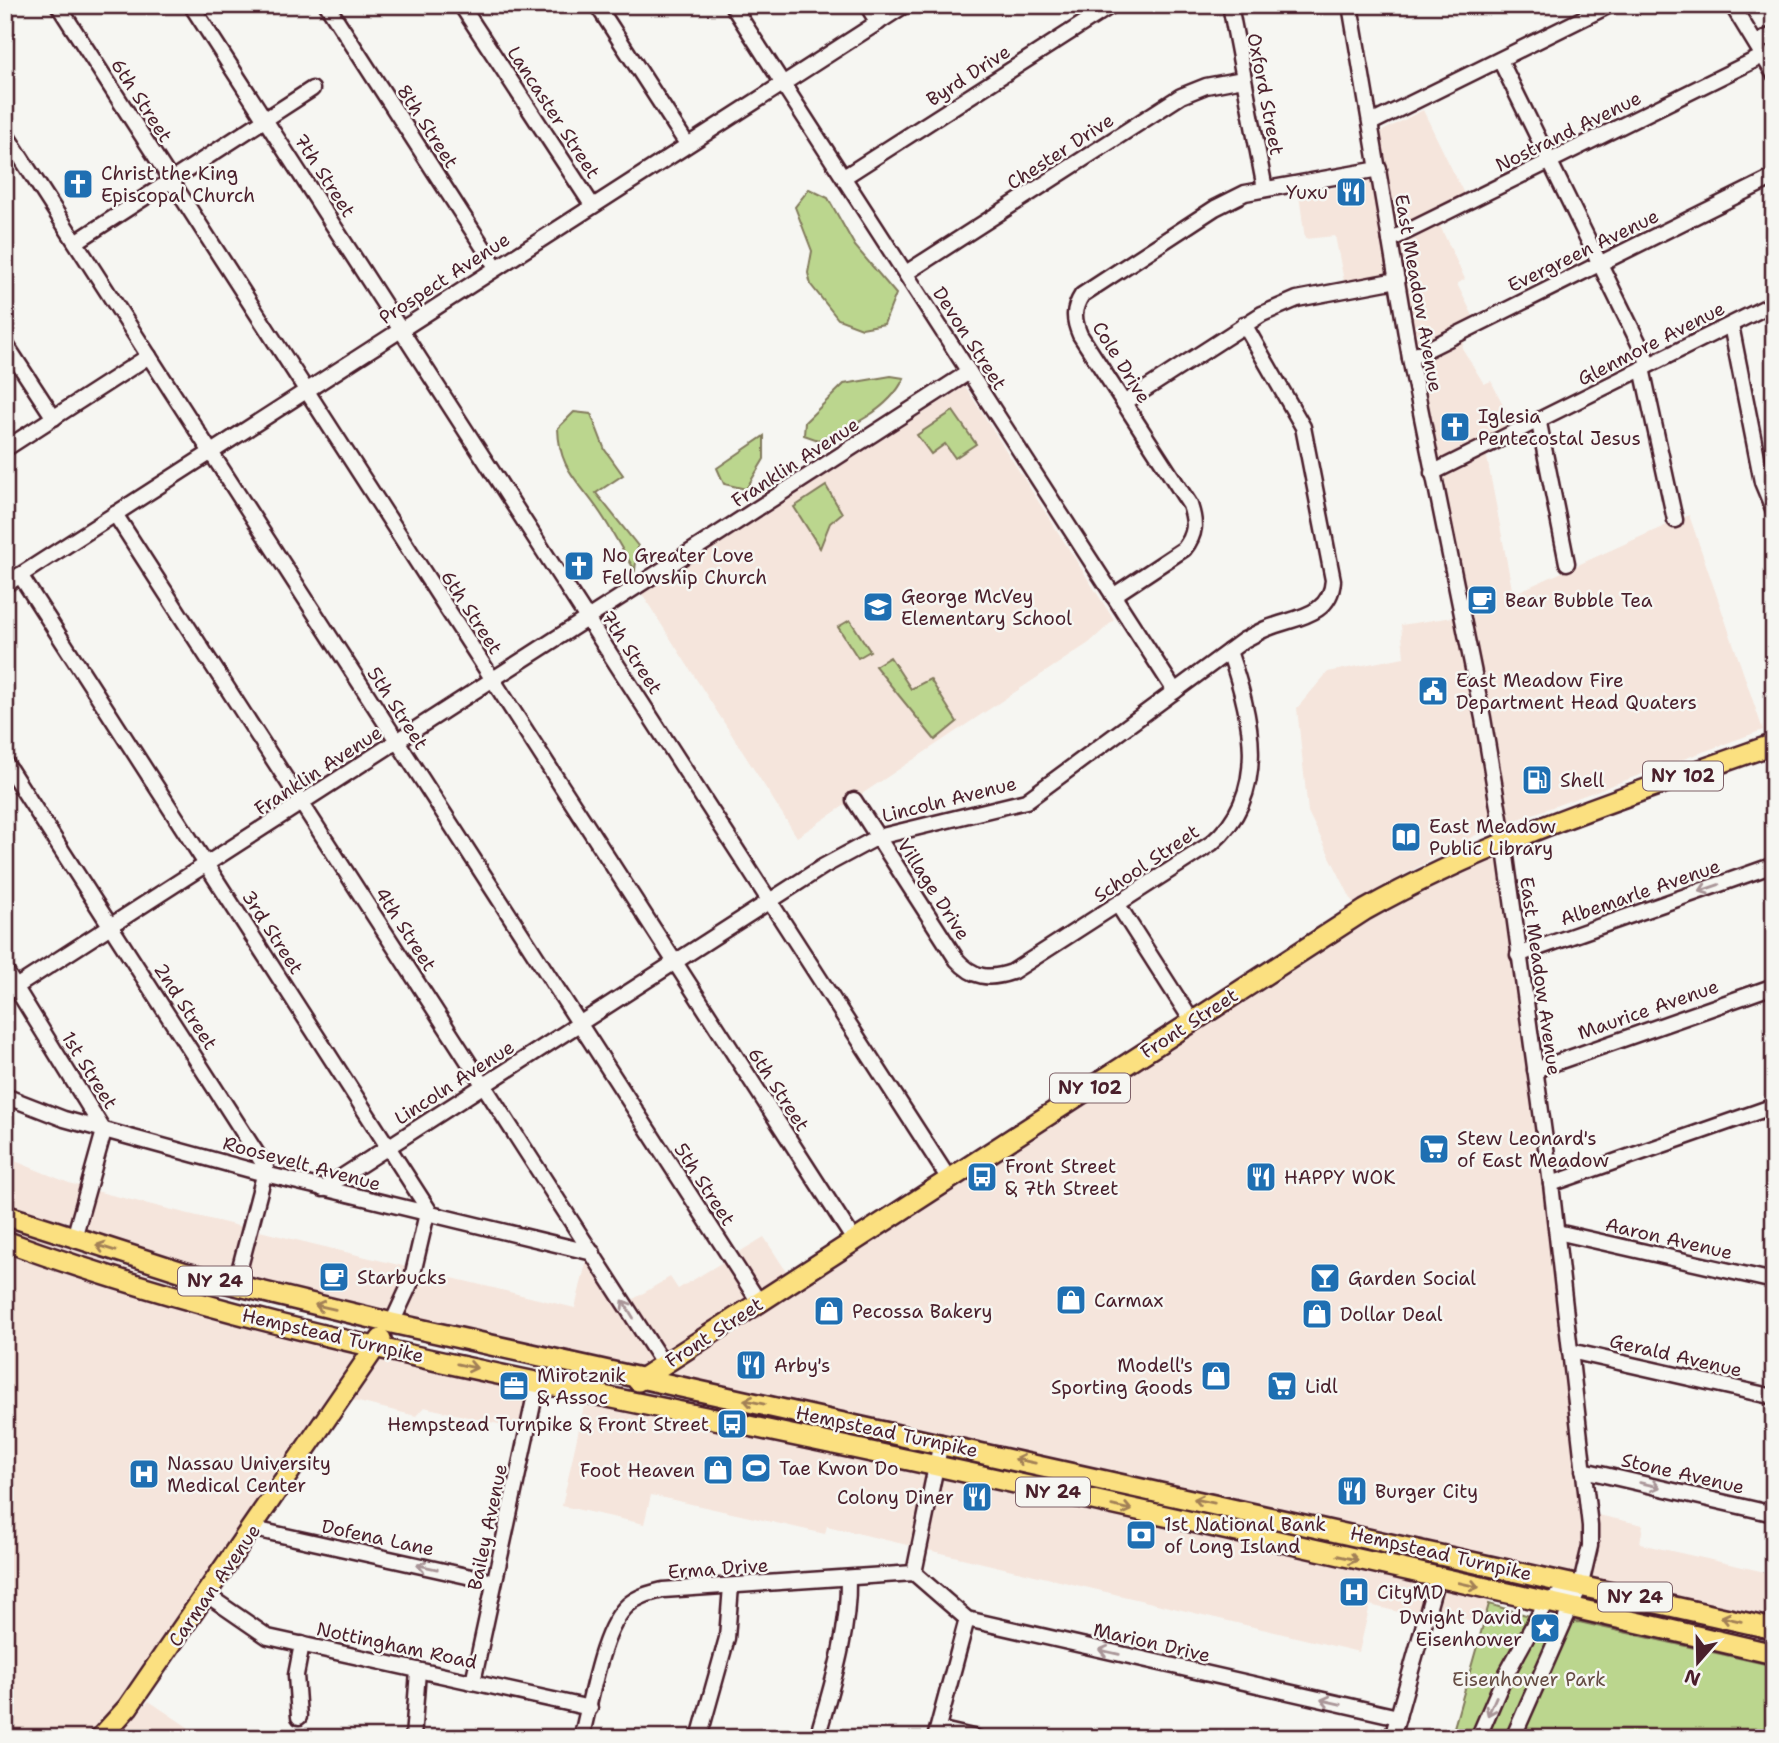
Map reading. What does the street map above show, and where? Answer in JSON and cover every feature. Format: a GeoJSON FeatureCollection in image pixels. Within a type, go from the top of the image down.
{"type":"FeatureCollection","features":[{"type":"Feature","properties":{"kind":"main road","name":"Front Street"},"geometry":{"type":"LineString","coordinates":[[614,1397],[1192,1021],[1366,910],[1423,877],[1504,842],[1774,744]]}},
{"type":"Feature","properties":{"kind":"main road","name":"Hempstead Turnpike"},"geometry":{"type":"LineString","coordinates":[[5,1215],[235,1286],[392,1323],[941,1442],[1774,1629]]}},
{"type":"Feature","properties":{"kind":"main road","name":"Hempstead Turnpike"},"geometry":{"type":"LineString","coordinates":[[5,1241],[186,1298],[376,1346],[936,1466],[1774,1654]]}},
{"type":"Feature","properties":{"kind":"main road","name":"Carman Avenue"},"geometry":{"type":"LineString","coordinates":[[100,1738],[128,1707],[254,1529],[392,1323]]}},
{"type":"Feature","properties":{"kind":"street","name":"6th Street"},"geometry":{"type":"LineString","coordinates":[[58,5],[854,1240]]}},
{"type":"Feature","properties":{"kind":"street","name":"7th Street"},"geometry":{"type":"LineString","coordinates":[[191,5],[949,1179]]}},
{"type":"Feature","properties":{"kind":"street","name":"8th Street"},"geometry":{"type":"LineString","coordinates":[[327,5],[496,267]]}},
{"type":"Feature","properties":{"kind":"street","name":"Lancaster Street"},"geometry":{"type":"LineString","coordinates":[[461,5],[592,205]]}},
{"type":"Feature","properties":{"kind":"street"},"geometry":{"type":"LineString","coordinates":[[597,5],[687,144]]}},
{"type":"Feature","properties":{"kind":"street","name":"Devon Street"},"geometry":{"type":"LineString","coordinates":[[732,5],[1175,691]]}},
{"type":"Feature","properties":{"kind":"street"},"geometry":{"type":"LineString","coordinates":[[867,5],[878,23]]}},
{"type":"Feature","properties":{"kind":"street","name":"Prospect Avenue"},"geometry":{"type":"LineString","coordinates":[[5,585],[905,5]]}},
{"type":"Feature","properties":{"kind":"street","name":"Byrd Drive"},"geometry":{"type":"LineString","coordinates":[[844,177],[1112,5]]}},
{"type":"Feature","properties":{"kind":"street","name":"Oxford Street"},"geometry":{"type":"LineString","coordinates":[[1230,5],[1265,189]]}},
{"type":"Feature","properties":{"kind":"street","name":"East Meadow Avenue"},"geometry":{"type":"LineString","coordinates":[[1350,5],[1410,358],[1483,718],[1504,842],[1557,1232],[1591,1538],[1581,1584],[1513,1738]]}},
{"type":"Feature","properties":{"kind":"street"},"geometry":{"type":"LineString","coordinates":[[1371,123],[1610,5]]}},
{"type":"Feature","properties":{"kind":"street"},"geometry":{"type":"LineString","coordinates":[[1732,5],[1774,74]]}},
{"type":"Feature","properties":{"kind":"street","name":"Nostrand Avenue"},"geometry":{"type":"LineString","coordinates":[[1390,240],[1549,162],[1760,50],[1774,34]]}},
{"type":"Feature","properties":{"kind":"street"},"geometry":{"type":"LineString","coordinates":[[1500,60],[1600,263],[1646,366],[1675,520]]}},
{"type":"Feature","properties":{"kind":"street","name":"Chester Drive"},"geometry":{"type":"LineString","coordinates":[[906,273],[1181,96],[1206,86],[1244,79]]}},
{"type":"Feature","properties":{"kind":"street"},"geometry":{"type":"LineString","coordinates":[[76,242],[312,89]]}},
{"type":"Feature","properties":{"kind":"street","name":"5th Street"},"geometry":{"type":"LineString","coordinates":[[5,133],[759,1302]]}},
{"type":"Feature","properties":{"kind":"street","name":"Cole Drive"},"geometry":{"type":"LineString","coordinates":[[1113,596],[1184,549],[1192,539],[1195,526],[1190,505],[1077,327],[1075,306],[1082,295],[1215,208],[1245,193],[1378,169]]}},
{"type":"Feature","properties":{"kind":"street","name":"Evergreen Avenue"},"geometry":{"type":"LineString","coordinates":[[1410,358],[1774,177]]}},
{"type":"Feature","properties":{"kind":"street"},"geometry":{"type":"LineString","coordinates":[[1124,403],[1244,324],[1297,299],[1397,280]]}},
{"type":"Feature","properties":{"kind":"street","name":"Glenmore Avenue"},"geometry":{"type":"LineString","coordinates":[[1432,473],[1774,303]]}},
{"type":"Feature","properties":{"kind":"street","name":"Lincoln Avenue"},"geometry":{"type":"LineString","coordinates":[[323,1189],[770,901],[878,837],[1026,801],[1229,651],[1268,628],[1314,613],[1325,604],[1332,591],[1333,580],[1303,427],[1244,324]]}},
{"type":"Feature","properties":{"kind":"street"},"geometry":{"type":"LineString","coordinates":[[1731,325],[1762,482],[1774,511]]}},
{"type":"Feature","properties":{"kind":"street"},"geometry":{"type":"LineString","coordinates":[[5,343],[54,418]]}},
{"type":"Feature","properties":{"kind":"street"},"geometry":{"type":"LineString","coordinates":[[5,449],[149,356]]}},
{"type":"Feature","properties":{"kind":"street","name":"Franklin Avenue"},"geometry":{"type":"LineString","coordinates":[[11,990],[969,372]]}},
{"type":"Feature","properties":{"kind":"street"},"geometry":{"type":"LineString","coordinates":[[1539,422],[1567,563]]}},
{"type":"Feature","properties":{"kind":"street","name":"4th Street"},"geometry":{"type":"LineString","coordinates":[[115,514],[664,1364]]}},
{"type":"Feature","properties":{"kind":"street","name":"3rd Street"},"geometry":{"type":"LineString","coordinates":[[20,575],[428,1209],[427,1216]]}},
{"type":"Feature","properties":{"kind":"street","name":"School Street"},"geometry":{"type":"LineString","coordinates":[[997,977],[1030,962],[1212,843],[1232,821],[1244,798],[1252,770],[1253,747],[1242,690],[1229,651]]}},
{"type":"Feature","properties":{"kind":"street","name":"2nd Street"},"geometry":{"type":"LineString","coordinates":[[5,762],[267,1168],[265,1174]]}},
{"type":"Feature","properties":{"kind":"street","name":"Village Drive"},"geometry":{"type":"LineString","coordinates":[[854,800],[957,960],[966,970],[980,977],[997,977]]}},
{"type":"Feature","properties":{"kind":"street","name":"Albemarle Avenue"},"geometry":{"type":"LineString","coordinates":[[1518,955],[1774,865]]}},
{"type":"Feature","properties":{"kind":"street"},"geometry":{"type":"LineString","coordinates":[[1118,905],[1192,1021]]}},
{"type":"Feature","properties":{"kind":"street","name":"1st Street"},"geometry":{"type":"LineString","coordinates":[[5,970],[11,990],[104,1131],[74,1238]]}},
{"type":"Feature","properties":{"kind":"street","name":"Maurice Avenue"},"geometry":{"type":"LineString","coordinates":[[1535,1070],[1774,986]]}},
{"type":"Feature","properties":{"kind":"street","name":"Roosevelt Avenue"},"geometry":{"type":"LineString","coordinates":[[5,1096],[104,1131],[265,1174],[427,1216],[593,1253]]}},
{"type":"Feature","properties":{"kind":"street"},"geometry":{"type":"LineString","coordinates":[[1550,1184],[1774,1106]]}},
{"type":"Feature","properties":{"kind":"street"},"geometry":{"type":"LineString","coordinates":[[235,1286],[265,1174]]}},
{"type":"Feature","properties":{"kind":"street"},"geometry":{"type":"LineString","coordinates":[[392,1323],[411,1282],[427,1216]]}},
{"type":"Feature","properties":{"kind":"street","name":"Aaron Avenue"},"geometry":{"type":"LineString","coordinates":[[1557,1232],[1774,1281]]}},
{"type":"Feature","properties":{"kind":"street","name":"Gerald Avenue"},"geometry":{"type":"LineString","coordinates":[[1570,1351],[1774,1397]]}},
{"type":"Feature","properties":{"kind":"street","name":"Bailey Avenue"},"geometry":{"type":"LineString","coordinates":[[473,1682],[538,1381]]}},
{"type":"Feature","properties":{"kind":"street"},"geometry":{"type":"LineString","coordinates":[[914,1573],[941,1442]]}},
{"type":"Feature","properties":{"kind":"street","name":"Stone Avenue"},"geometry":{"type":"LineString","coordinates":[[1583,1470],[1774,1514]]}},
{"type":"Feature","properties":{"kind":"street","name":"Dofena Lane"},"geometry":{"type":"LineString","coordinates":[[254,1529],[494,1582]]}},
{"type":"Feature","properties":{"kind":"street","name":"Erma Drive"},"geometry":{"type":"LineString","coordinates":[[581,1738],[614,1623],[631,1602],[663,1590],[914,1573]]}},
{"type":"Feature","properties":{"kind":"street","name":"Marion Drive"},"geometry":{"type":"LineString","coordinates":[[914,1573],[967,1619],[1398,1717]]}},
{"type":"Feature","properties":{"kind":"street"},"geometry":{"type":"LineString","coordinates":[[1392,1738],[1437,1578]]}},
{"type":"Feature","properties":{"kind":"street"},"geometry":{"type":"LineString","coordinates":[[817,1738],[849,1613],[848,1579]]}},
{"type":"Feature","properties":{"kind":"street"},"geometry":{"type":"LineString","coordinates":[[1478,1738],[1503,1680],[1546,1602],[1581,1584]]}},
{"type":"Feature","properties":{"kind":"street"},"geometry":{"type":"LineString","coordinates":[[699,1738],[727,1638],[731,1586]]}},
{"type":"Feature","properties":{"kind":"street","name":"Nottingham Road"},"geometry":{"type":"LineString","coordinates":[[207,1595],[268,1637],[590,1708]]}},
{"type":"Feature","properties":{"kind":"street"},"geometry":{"type":"LineString","coordinates":[[967,1619],[936,1733],[977,1738]]}},
{"type":"Feature","properties":{"kind":"street"},"geometry":{"type":"LineString","coordinates":[[299,1717],[296,1675],[302,1644]]}},
{"type":"Feature","properties":{"kind":"street"},"geometry":{"type":"LineString","coordinates":[[413,1738],[418,1671]]}},
{"type":"Feature","properties":{"kind":"shaded area"},"geometry":{"type":"Polygon","coordinates":[[[1423,110],[1464,194],[1440,226],[1465,279],[1457,284],[1473,316],[1462,348],[1484,384],[1491,381],[1513,424],[1484,442],[1513,594],[1689,515],[1763,730],[1478,834],[1353,903],[1308,812],[1297,708],[1328,672],[1404,657],[1401,625],[1453,617],[1391,291],[1347,296],[1335,236],[1305,239],[1299,195],[1372,180],[1369,138],[1423,110]]]}},
{"type":"Feature","properties":{"kind":"shaded area","name":"George McVey Elementary School"},"geometry":{"type":"Polygon","coordinates":[[[965,386],[1114,620],[1089,643],[797,837],[642,594],[965,386]]]}},
{"type":"Feature","properties":{"kind":"shaded area"},"geometry":{"type":"Polygon","coordinates":[[[1504,842],[1589,1513],[1643,1525],[1640,1544],[1774,1574],[1774,1628],[643,1378],[1365,910],[1504,842]]]}},
{"type":"Feature","properties":{"kind":"shaded area"},"geometry":{"type":"Polygon","coordinates":[[[5,1157],[69,1183],[107,1194],[575,1308],[588,1255],[622,1306],[670,1277],[678,1289],[764,1237],[788,1274],[642,1369],[244,1280],[230,1273],[81,1230],[66,1221],[48,1220],[5,1204],[5,1157]]]}},
{"type":"Feature","properties":{"kind":"shaded area","name":"Nassau University Medical Center"},"geometry":{"type":"Polygon","coordinates":[[[5,1227],[364,1347],[128,1692],[90,1738],[5,1738],[5,1227]]]}},
{"type":"Feature","properties":{"kind":"shaded area"},"geometry":{"type":"Polygon","coordinates":[[[383,1351],[535,1382],[525,1430],[424,1407],[416,1416],[350,1400],[383,1351]]]}},
{"type":"Feature","properties":{"kind":"shaded area"},"geometry":{"type":"Polygon","coordinates":[[[587,1392],[1492,1593],[1483,1624],[1421,1607],[1419,1617],[1370,1605],[1359,1652],[827,1526],[825,1534],[651,1495],[644,1524],[562,1506],[587,1392]]]}},
{"type":"Feature","properties":{"kind":"shaded area"},"geometry":{"type":"Polygon","coordinates":[[[149,1701],[204,1738],[114,1738],[149,1701]]]}},
{"type":"Feature","properties":{"kind":"green space"},"geometry":{"type":"Polygon","coordinates":[[[809,189],[828,198],[855,246],[896,294],[884,324],[862,328],[838,319],[811,285],[808,273],[812,251],[795,207],[809,189]]]}},
{"type":"Feature","properties":{"kind":"green space"},"geometry":{"type":"Polygon","coordinates":[[[891,376],[904,378],[898,389],[879,408],[843,430],[818,440],[804,435],[805,422],[844,384],[891,376]]]}},
{"type":"Feature","properties":{"kind":"green space"},"geometry":{"type":"Polygon","coordinates":[[[953,411],[976,444],[955,458],[945,444],[931,454],[917,435],[953,411]]]}},
{"type":"Feature","properties":{"kind":"green space"},"geometry":{"type":"Polygon","coordinates":[[[574,412],[591,414],[605,450],[623,475],[596,493],[638,546],[635,570],[562,455],[558,428],[574,412]]]}},
{"type":"Feature","properties":{"kind":"green space"},"geometry":{"type":"Polygon","coordinates":[[[764,436],[764,459],[746,489],[724,484],[717,468],[764,436]]]}},
{"type":"Feature","properties":{"kind":"green space"},"geometry":{"type":"Polygon","coordinates":[[[826,486],[842,513],[830,523],[820,548],[794,507],[826,486]]]}},
{"type":"Feature","properties":{"kind":"green space"},"geometry":{"type":"Polygon","coordinates":[[[850,620],[870,651],[858,658],[838,627],[850,620]]]}},
{"type":"Feature","properties":{"kind":"green space"},"geometry":{"type":"Polygon","coordinates":[[[890,657],[911,689],[930,679],[957,722],[935,740],[875,666],[890,657]]]}},
{"type":"Feature","properties":{"kind":"green space","name":"Eisenhower Park"},"geometry":{"type":"Polygon","coordinates":[[[1489,1604],[1553,1623],[1579,1622],[1774,1666],[1774,1738],[1451,1738],[1489,1604]]]}},
{"type":"Feature","properties":{"kind":"place","name":"Christ the King Episcopal Church"},"geometry":{"type":"Point","coordinates":[78,184]}},
{"type":"Feature","properties":{"kind":"place","name":"Yuxu"},"geometry":{"type":"Point","coordinates":[1351,192]}},
{"type":"Feature","properties":{"kind":"place","name":"Iglesia Pentecostal Jesus"},"geometry":{"type":"Point","coordinates":[1455,427]}},
{"type":"Feature","properties":{"kind":"place","name":"No Greater Love Fellowship Church"},"geometry":{"type":"Point","coordinates":[579,566]}},
{"type":"Feature","properties":{"kind":"place","name":"Bear Bubble Tea"},"geometry":{"type":"Point","coordinates":[1482,600]}},
{"type":"Feature","properties":{"kind":"place","name":"George McVey Elementary School"},"geometry":{"type":"Point","coordinates":[878,607]}},
{"type":"Feature","properties":{"kind":"place","name":"East Meadow Fire Department Head Quaters"},"geometry":{"type":"Point","coordinates":[1433,691]}},
{"type":"Feature","properties":{"kind":"place","name":"Shell"},"geometry":{"type":"Point","coordinates":[1537,780]}},
{"type":"Feature","properties":{"kind":"place","name":"East Meadow Public Library"},"geometry":{"type":"Point","coordinates":[1406,837]}},
{"type":"Feature","properties":{"kind":"place","name":"Stew Leonard's of East Meadow"},"geometry":{"type":"Point","coordinates":[1434,1149]}},
{"type":"Feature","properties":{"kind":"place","name":"Front Street & 7th Street"},"geometry":{"type":"Point","coordinates":[982,1177]}},
{"type":"Feature","properties":{"kind":"place","name":"HAPPY WOK"},"geometry":{"type":"Point","coordinates":[1261,1177]}},
{"type":"Feature","properties":{"kind":"place","name":"Starbucks"},"geometry":{"type":"Point","coordinates":[334,1277]}},
{"type":"Feature","properties":{"kind":"place","name":"Garden Social"},"geometry":{"type":"Point","coordinates":[1325,1278]}},
{"type":"Feature","properties":{"kind":"place","name":"Carmax"},"geometry":{"type":"Point","coordinates":[1071,1300]}},
{"type":"Feature","properties":{"kind":"place","name":"Pecossa Bakery"},"geometry":{"type":"Point","coordinates":[829,1311]}},
{"type":"Feature","properties":{"kind":"place","name":"Dollar Deal"},"geometry":{"type":"Point","coordinates":[1317,1314]}},
{"type":"Feature","properties":{"kind":"place","name":"Arby's"},"geometry":{"type":"Point","coordinates":[751,1365]}},
{"type":"Feature","properties":{"kind":"place","name":"Modell's Sporting Goods"},"geometry":{"type":"Point","coordinates":[1216,1376]}},
{"type":"Feature","properties":{"kind":"place","name":"Mirotznik & Assoc"},"geometry":{"type":"Point","coordinates":[514,1386]}},
{"type":"Feature","properties":{"kind":"place","name":"Lidl"},"geometry":{"type":"Point","coordinates":[1282,1386]}},
{"type":"Feature","properties":{"kind":"place","name":"Hempstead Turnpike & Front Street"},"geometry":{"type":"Point","coordinates":[732,1424]}},
{"type":"Feature","properties":{"kind":"place","name":"Tae Kwon Do"},"geometry":{"type":"Point","coordinates":[756,1468]}},
{"type":"Feature","properties":{"kind":"place","name":"Foot Heaven"},"geometry":{"type":"Point","coordinates":[718,1470]}},
{"type":"Feature","properties":{"kind":"place","name":"Nassau University Medical Center"},"geometry":{"type":"Point","coordinates":[144,1474]}},
{"type":"Feature","properties":{"kind":"place","name":"Burger City"},"geometry":{"type":"Point","coordinates":[1352,1491]}},
{"type":"Feature","properties":{"kind":"place","name":"Colony Diner"},"geometry":{"type":"Point","coordinates":[977,1497]}},
{"type":"Feature","properties":{"kind":"place","name":"1st National Bank of Long Island"},"geometry":{"type":"Point","coordinates":[1141,1535]}},
{"type":"Feature","properties":{"kind":"place","name":"CityMD"},"geometry":{"type":"Point","coordinates":[1354,1592]}},
{"type":"Feature","properties":{"kind":"place","name":"Dwight David Eisenhower"},"geometry":{"type":"Point","coordinates":[1545,1628]}}]}
